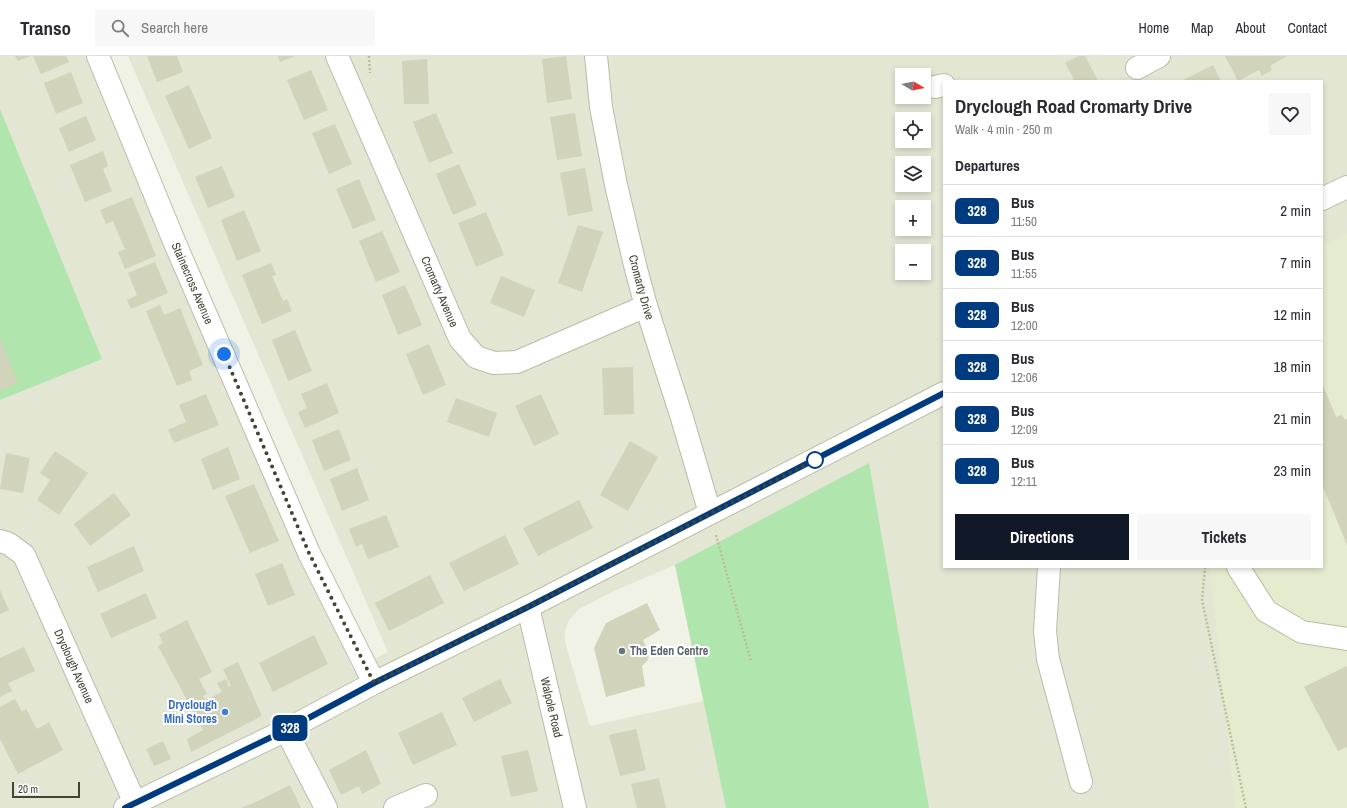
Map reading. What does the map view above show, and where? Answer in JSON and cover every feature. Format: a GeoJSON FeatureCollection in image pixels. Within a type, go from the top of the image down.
{"type":"FeatureCollection","features":[{"type":"Feature","properties":{"kind":"street","name":"Stainecross Avenue"},"geometry":{"type":"LineString","coordinates":[[98,56],[174,241],[309,553],[374,683]]}},
{"type":"Feature","properties":{"kind":"street","name":"Cromarty Avenue"},"geometry":{"type":"LineString","coordinates":[[337,56],[460,339],[476,357],[494,363],[516,362],[646,306]]}},
{"type":"Feature","properties":{"kind":"street","name":"Cromarty Drive"},"geometry":{"type":"LineString","coordinates":[[596,56],[601,107],[616,185],[646,306],[682,418],[710,513]]}},
{"type":"Feature","properties":{"kind":"street"},"geometry":{"type":"LineString","coordinates":[[1137,68],[1159,56]]}},
{"type":"Feature","properties":{"kind":"street"},"geometry":{"type":"LineString","coordinates":[[1323,198],[1347,186]]}},
{"type":"Feature","properties":{"kind":"street"},"geometry":{"type":"LineString","coordinates":[[130,805],[286,730],[374,683],[528,607],[943,394]]}},
{"type":"Feature","properties":{"kind":"street","name":"Dryclough Avenue"},"geometry":{"type":"LineString","coordinates":[[0,541],[10,544],[24,555],[130,805]]}},
{"type":"Feature","properties":{"kind":"street"},"geometry":{"type":"LineString","coordinates":[[1049,568],[1045,631],[1048,659],[1081,782]]}},
{"type":"Feature","properties":{"kind":"street"},"geometry":{"type":"LineString","coordinates":[[1239,568],[1266,611],[1302,632],[1347,640]]}},
{"type":"Feature","properties":{"kind":"street","name":"Walpole Road"},"geometry":{"type":"LineString","coordinates":[[528,607],[575,808]]}},
{"type":"Feature","properties":{"kind":"street"},"geometry":{"type":"LineString","coordinates":[[286,730],[326,808]]}},
{"type":"Feature","properties":{"kind":"street"},"geometry":{"type":"LineString","coordinates":[[395,808],[426,795]]}},
{"type":"Feature","properties":{"kind":"path"},"geometry":{"type":"LineString","coordinates":[[710,513],[751,661]]}},
{"type":"Feature","properties":{"kind":"path"},"geometry":{"type":"LineString","coordinates":[[1205,568],[1202,600],[1246,808]]}},
{"type":"Feature","properties":{"kind":"shaded area"},"geometry":{"type":"Polygon","coordinates":[[[0,56],[87,56],[353,670],[388,652],[128,56],[1347,56],[1347,808],[0,808],[0,56]],[[675,565],[614,591],[579,609],[569,620],[565,631],[565,642],[590,726],[703,701],[675,565]]]}},
{"type":"Feature","properties":{"kind":"shaded area"},"geometry":{"type":"Polygon","coordinates":[[[1347,233],[1347,808],[1235,808],[1210,568],[1323,568],[1323,246],[1347,233]]]}},
{"type":"Feature","properties":{"kind":"green space"},"geometry":{"type":"Polygon","coordinates":[[[0,109],[102,359],[0,400],[0,109]]]}},
{"type":"Feature","properties":{"kind":"green space"},"geometry":{"type":"Polygon","coordinates":[[[869,463],[929,808],[726,808],[675,565],[869,463]]]}},
{"type":"Feature","properties":{"kind":"building"},"geometry":{"type":"Polygon","coordinates":[[[15,56],[31,56],[18,61],[15,56]]]}},
{"type":"Feature","properties":{"kind":"building"},"geometry":{"type":"Polygon","coordinates":[[[33,56],[66,56],[69,62],[41,74],[33,56]]]}},
{"type":"Feature","properties":{"kind":"building"},"geometry":{"type":"Polygon","coordinates":[[[147,56],[177,56],[183,72],[157,82],[147,56]]]}},
{"type":"Feature","properties":{"kind":"building"},"geometry":{"type":"Polygon","coordinates":[[[278,56],[295,56],[280,62],[278,56]]]}},
{"type":"Feature","properties":{"kind":"building"},"geometry":{"type":"Polygon","coordinates":[[[566,56],[572,99],[547,103],[542,59],[566,56]]]}},
{"type":"Feature","properties":{"kind":"building"},"geometry":{"type":"Polygon","coordinates":[[[1078,56],[1085,56],[1097,80],[1072,80],[1074,79],[1065,63],[1078,56]]]}},
{"type":"Feature","properties":{"kind":"building"},"geometry":{"type":"Polygon","coordinates":[[[1225,56],[1287,56],[1270,66],[1272,70],[1262,76],[1259,70],[1237,80],[1225,56]]]}},
{"type":"Feature","properties":{"kind":"building"},"geometry":{"type":"Polygon","coordinates":[[[427,59],[429,104],[404,104],[402,61],[427,59]]]}},
{"type":"Feature","properties":{"kind":"building"},"geometry":{"type":"Polygon","coordinates":[[[1213,65],[1220,80],[1183,80],[1213,65]]]}},
{"type":"Feature","properties":{"kind":"building"},"geometry":{"type":"Polygon","coordinates":[[[311,70],[328,110],[304,120],[287,80],[311,70]]]}},
{"type":"Feature","properties":{"kind":"building"},"geometry":{"type":"Polygon","coordinates":[[[71,72],[83,103],[56,114],[44,83],[71,72]]]}},
{"type":"Feature","properties":{"kind":"building"},"geometry":{"type":"Polygon","coordinates":[[[189,85],[212,138],[189,149],[165,96],[189,85]]]}},
{"type":"Feature","properties":{"kind":"building"},"geometry":{"type":"Polygon","coordinates":[[[436,113],[453,153],[429,163],[413,122],[436,113]]]}},
{"type":"Feature","properties":{"kind":"building"},"geometry":{"type":"Polygon","coordinates":[[[575,113],[582,156],[557,160],[550,117],[575,113]]]}},
{"type":"Feature","properties":{"kind":"building"},"geometry":{"type":"Polygon","coordinates":[[[86,116],[96,140],[69,152],[59,128],[86,116]]]}},
{"type":"Feature","properties":{"kind":"building"},"geometry":{"type":"Polygon","coordinates":[[[335,124],[352,164],[329,174],[312,133],[335,124]]]}},
{"type":"Feature","properties":{"kind":"building"},"geometry":{"type":"Polygon","coordinates":[[[103,151],[108,166],[103,169],[112,191],[85,202],[70,165],[103,151]]]}},
{"type":"Feature","properties":{"kind":"building"},"geometry":{"type":"Polygon","coordinates":[[[459,164],[477,205],[453,215],[436,174],[459,164]]]}},
{"type":"Feature","properties":{"kind":"building"},"geometry":{"type":"Polygon","coordinates":[[[222,166],[235,197],[208,208],[195,177],[222,166]]]}},
{"type":"Feature","properties":{"kind":"building"},"geometry":{"type":"Polygon","coordinates":[[[585,168],[593,211],[568,216],[560,173],[585,168]]]}},
{"type":"Feature","properties":{"kind":"building"},"geometry":{"type":"Polygon","coordinates":[[[359,179],[376,220],[353,229],[336,189],[359,179]]]}},
{"type":"Feature","properties":{"kind":"building"},"geometry":{"type":"Polygon","coordinates":[[[132,197],[156,256],[125,269],[118,252],[125,249],[113,221],[106,224],[100,210],[132,197]]]}},
{"type":"Feature","properties":{"kind":"building"},"geometry":{"type":"Polygon","coordinates":[[[244,210],[261,251],[237,261],[221,220],[244,210]]]}},
{"type":"Feature","properties":{"kind":"building"},"geometry":{"type":"Polygon","coordinates":[[[486,212],[504,255],[476,267],[458,223],[486,212]]]}},
{"type":"Feature","properties":{"kind":"building"},"geometry":{"type":"Polygon","coordinates":[[[578,225],[603,232],[582,292],[558,283],[578,225]]]}},
{"type":"Feature","properties":{"kind":"building"},"geometry":{"type":"Polygon","coordinates":[[[382,231],[400,272],[376,282],[359,241],[382,231]]]}},
{"type":"Feature","properties":{"kind":"building"},"geometry":{"type":"Polygon","coordinates":[[[155,262],[168,293],[131,309],[127,300],[137,295],[128,273],[155,262]]]}},
{"type":"Feature","properties":{"kind":"building"},"geometry":{"type":"Polygon","coordinates":[[[271,263],[276,275],[272,276],[283,301],[287,299],[292,311],[262,324],[242,275],[271,263]]]}},
{"type":"Feature","properties":{"kind":"building"},"geometry":{"type":"Polygon","coordinates":[[[501,276],[535,290],[524,317],[490,303],[501,276]]]}},
{"type":"Feature","properties":{"kind":"building"},"geometry":{"type":"Polygon","coordinates":[[[405,285],[422,325],[398,335],[382,295],[405,285]]]}},
{"type":"Feature","properties":{"kind":"building"},"geometry":{"type":"Polygon","coordinates":[[[160,305],[164,315],[180,308],[203,365],[189,371],[192,380],[177,386],[146,311],[160,305]]]}},
{"type":"Feature","properties":{"kind":"building"},"geometry":{"type":"Polygon","coordinates":[[[295,330],[312,371],[288,381],[272,340],[295,330]]]}},
{"type":"Feature","properties":{"kind":"building"},"geometry":{"type":"Polygon","coordinates":[[[0,338],[18,383],[0,390],[0,338]]]}},
{"type":"Feature","properties":{"kind":"building"},"geometry":{"type":"Polygon","coordinates":[[[429,344],[446,385],[423,395],[406,354],[429,344]]]}},
{"type":"Feature","properties":{"kind":"building"},"geometry":{"type":"Polygon","coordinates":[[[633,367],[634,414],[604,415],[602,368],[633,367]]]}},
{"type":"Feature","properties":{"kind":"building"},"geometry":{"type":"Polygon","coordinates":[[[327,383],[339,413],[305,428],[298,412],[307,408],[301,394],[327,383]]]}},
{"type":"Feature","properties":{"kind":"building"},"geometry":{"type":"Polygon","coordinates":[[[1323,385],[1336,417],[1342,415],[1345,420],[1347,419],[1347,545],[1323,486],[1323,385]]]}},
{"type":"Feature","properties":{"kind":"building"},"geometry":{"type":"Polygon","coordinates":[[[206,394],[219,425],[174,443],[168,430],[186,422],[179,405],[206,394]]]}},
{"type":"Feature","properties":{"kind":"building"},"geometry":{"type":"Polygon","coordinates":[[[541,394],[559,434],[534,446],[515,406],[541,394]]]}},
{"type":"Feature","properties":{"kind":"building"},"geometry":{"type":"Polygon","coordinates":[[[456,398],[497,413],[489,437],[447,422],[456,398]]]}},
{"type":"Feature","properties":{"kind":"building"},"geometry":{"type":"Polygon","coordinates":[[[339,429],[351,460],[324,471],[312,440],[339,429]]]}},
{"type":"Feature","properties":{"kind":"building"},"geometry":{"type":"Polygon","coordinates":[[[630,441],[658,457],[628,511],[600,495],[630,441]]]}},
{"type":"Feature","properties":{"kind":"building"},"geometry":{"type":"Polygon","coordinates":[[[228,447],[240,479],[213,490],[201,459],[228,447]]]}},
{"type":"Feature","properties":{"kind":"building"},"geometry":{"type":"Polygon","coordinates":[[[55,451],[88,473],[59,515],[37,500],[50,480],[40,473],[55,451]]]}},
{"type":"Feature","properties":{"kind":"building"},"geometry":{"type":"Polygon","coordinates":[[[6,453],[30,458],[23,493],[0,489],[6,453]]]}},
{"type":"Feature","properties":{"kind":"building"},"geometry":{"type":"Polygon","coordinates":[[[357,468],[369,500],[342,511],[330,479],[357,468]]]}},
{"type":"Feature","properties":{"kind":"building"},"geometry":{"type":"Polygon","coordinates":[[[254,484],[279,541],[250,553],[225,496],[254,484]]]}},
{"type":"Feature","properties":{"kind":"building"},"geometry":{"type":"Polygon","coordinates":[[[114,493],[131,515],[90,546],[74,524],[114,493]]]}},
{"type":"Feature","properties":{"kind":"building"},"geometry":{"type":"Polygon","coordinates":[[[579,500],[593,528],[538,556],[523,528],[579,500]]]}},
{"type":"Feature","properties":{"kind":"building"},"geometry":{"type":"Polygon","coordinates":[[[386,515],[399,547],[368,559],[362,544],[356,547],[349,529],[386,515]]]}},
{"type":"Feature","properties":{"kind":"building"},"geometry":{"type":"Polygon","coordinates":[[[505,535],[519,564],[464,591],[449,563],[505,535]]]}},
{"type":"Feature","properties":{"kind":"building"},"geometry":{"type":"Polygon","coordinates":[[[134,546],[144,571],[98,592],[87,567],[134,546]]]}},
{"type":"Feature","properties":{"kind":"building"},"geometry":{"type":"Polygon","coordinates":[[[282,563],[295,595],[268,606],[255,574],[282,563]]]}},
{"type":"Feature","properties":{"kind":"building"},"geometry":{"type":"Polygon","coordinates":[[[430,575],[444,603],[389,631],[375,603],[430,575]]]}},
{"type":"Feature","properties":{"kind":"building"},"geometry":{"type":"Polygon","coordinates":[[[0,590],[9,610],[0,614],[0,590]]]}},
{"type":"Feature","properties":{"kind":"building"},"geometry":{"type":"Polygon","coordinates":[[[146,593],[157,618],[111,638],[100,614],[146,593]]]}},
{"type":"Feature","properties":{"kind":"building","name":"The Eden Centre"},"geometry":{"type":"Polygon","coordinates":[[[647,603],[660,630],[643,640],[649,653],[648,660],[642,666],[645,686],[606,697],[594,648],[606,623],[647,603]]]}},
{"type":"Feature","properties":{"kind":"building"},"geometry":{"type":"Polygon","coordinates":[[[187,620],[212,672],[199,679],[207,694],[203,696],[206,700],[222,692],[217,683],[226,679],[229,687],[231,686],[223,669],[238,662],[262,716],[191,752],[187,739],[203,730],[158,646],[163,643],[159,634],[187,620]]]}},
{"type":"Feature","properties":{"kind":"building"},"geometry":{"type":"Polygon","coordinates":[[[314,635],[328,664],[273,692],[259,663],[314,635]]]}},
{"type":"Feature","properties":{"kind":"building"},"geometry":{"type":"Polygon","coordinates":[[[24,647],[35,671],[8,683],[12,691],[0,697],[0,658],[24,647]]]}},
{"type":"Feature","properties":{"kind":"building"},"geometry":{"type":"Polygon","coordinates":[[[1347,666],[1347,747],[1338,751],[1304,687],[1347,666]]]}},
{"type":"Feature","properties":{"kind":"building"},"geometry":{"type":"Polygon","coordinates":[[[500,679],[512,703],[474,722],[462,698],[500,679]]]}},
{"type":"Feature","properties":{"kind":"building"},"geometry":{"type":"Polygon","coordinates":[[[15,699],[22,712],[26,709],[37,729],[49,722],[63,750],[18,774],[0,739],[0,707],[15,699]]]}},
{"type":"Feature","properties":{"kind":"building"},"geometry":{"type":"Polygon","coordinates":[[[442,712],[457,745],[413,765],[398,733],[442,712]]]}},
{"type":"Feature","properties":{"kind":"building"},"geometry":{"type":"Polygon","coordinates":[[[636,729],[646,770],[620,776],[609,735],[636,729]]]}},
{"type":"Feature","properties":{"kind":"building"},"geometry":{"type":"Polygon","coordinates":[[[163,741],[171,759],[154,766],[146,749],[163,741]]]}},
{"type":"Feature","properties":{"kind":"building"},"geometry":{"type":"Polygon","coordinates":[[[366,750],[381,784],[362,794],[359,786],[341,795],[329,770],[366,750]]]}},
{"type":"Feature","properties":{"kind":"building"},"geometry":{"type":"Polygon","coordinates":[[[528,750],[538,791],[511,797],[501,756],[528,750]]]}},
{"type":"Feature","properties":{"kind":"building"},"geometry":{"type":"Polygon","coordinates":[[[659,778],[666,808],[637,808],[631,784],[659,778]]]}},
{"type":"Feature","properties":{"kind":"building"},"geometry":{"type":"Polygon","coordinates":[[[290,785],[301,808],[241,808],[260,800],[290,785]]]}},
{"type":"Feature","properties":{"kind":"bus line","name":"328"},"geometry":{"type":"LineString","coordinates":[[125,808],[286,730],[374,683],[528,607],[943,394]]}},
{"type":"Feature","properties":{"kind":"place","name":"The Eden Centre"},"geometry":{"type":"Point","coordinates":[622,651]}},
{"type":"Feature","properties":{"kind":"place","name":"Dryclough Mini Stores"},"geometry":{"type":"Point","coordinates":[225,712]}},
{"type":"Feature","properties":{"kind":"route"},"geometry":{"type":"LineString","coordinates":[[224,354],[309,553],[374,683],[528,607],[815,460]]}}]}
